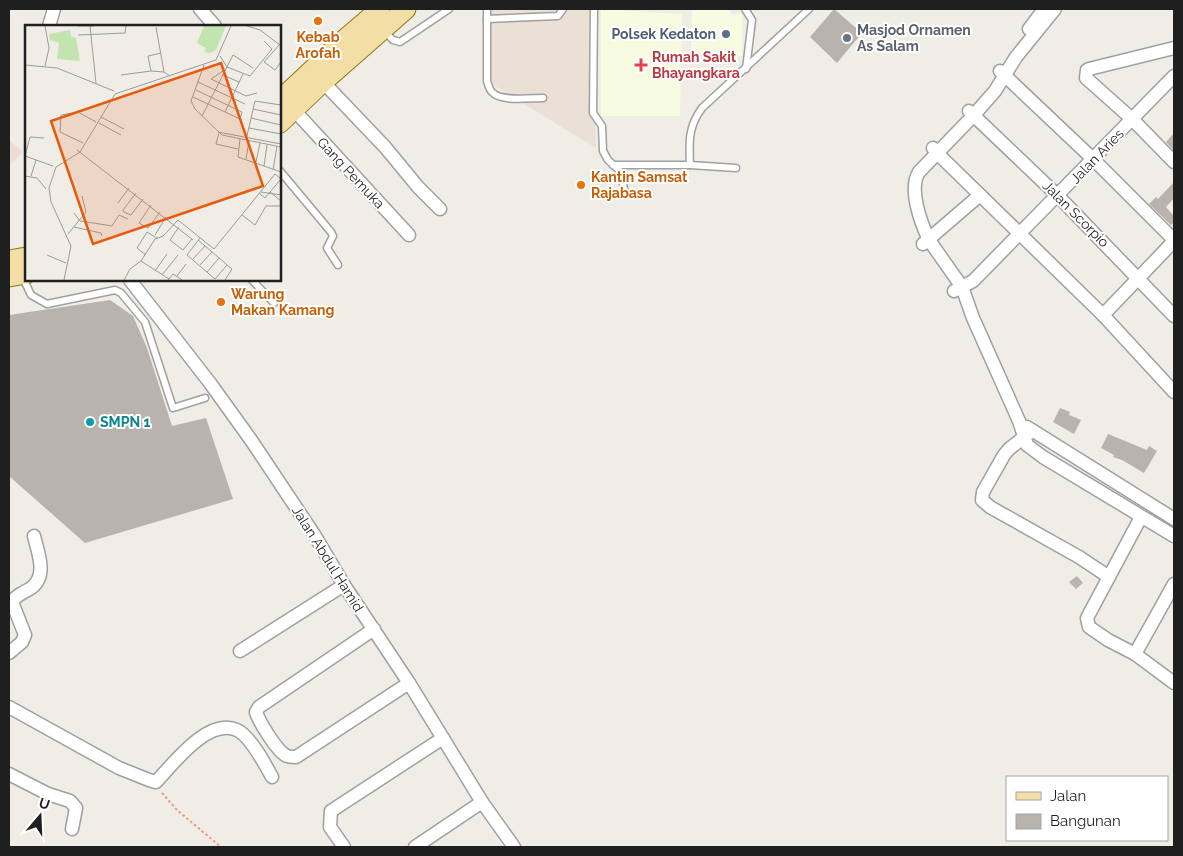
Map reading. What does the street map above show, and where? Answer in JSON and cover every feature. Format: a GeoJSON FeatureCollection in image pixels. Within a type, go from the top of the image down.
{"type":"FeatureCollection","features":[{"type":"Feature","properties":{"kind":"main road"},"geometry":{"type":"LineString","coordinates":[[281,118],[284,102],[374,17],[406,9]]}},
{"type":"Feature","properties":{"kind":"main road"},"geometry":{"type":"LineString","coordinates":[[284,102],[323,82],[374,17]]}},
{"type":"Feature","properties":{"kind":"main road"},"geometry":{"type":"LineString","coordinates":[[9,260],[21,271]]}},
{"type":"Feature","properties":{"kind":"street"},"geometry":{"type":"LineString","coordinates":[[49,25],[54,9]]}},
{"type":"Feature","properties":{"kind":"street"},"geometry":{"type":"LineString","coordinates":[[1002,74],[1007,56],[1044,9]]}},
{"type":"Feature","properties":{"kind":"street"},"geometry":{"type":"LineString","coordinates":[[1055,9],[1002,74],[991,84],[971,114],[935,151],[914,166],[909,174],[907,183],[912,211],[919,237],[926,242],[960,292],[1019,421],[1028,434],[1174,519]]}},
{"type":"Feature","properties":{"kind":"street"},"geometry":{"type":"LineString","coordinates":[[206,11],[214,25]]}},
{"type":"Feature","properties":{"kind":"street"},"geometry":{"type":"LineString","coordinates":[[1174,48],[1087,70],[1086,78],[1132,119],[1174,162]]}},
{"type":"Feature","properties":{"kind":"street"},"geometry":{"type":"LineString","coordinates":[[1002,74],[1174,240],[1103,315]]}},
{"type":"Feature","properties":{"kind":"street","name":"Jalan Aries"},"geometry":{"type":"LineString","coordinates":[[960,292],[1020,235],[1174,78]]}},
{"type":"Feature","properties":{"kind":"street"},"geometry":{"type":"LineString","coordinates":[[323,82],[440,209]]}},
{"type":"Feature","properties":{"kind":"street","name":"Gang Pemuka"},"geometry":{"type":"LineString","coordinates":[[284,102],[409,235]]}},
{"type":"Feature","properties":{"kind":"street","name":"Jalan Scorpio"},"geometry":{"type":"LineString","coordinates":[[971,114],[1058,196],[1174,316]]}},
{"type":"Feature","properties":{"kind":"street"},"geometry":{"type":"LineString","coordinates":[[935,151],[1103,315],[1174,392]]}},
{"type":"Feature","properties":{"kind":"street"},"geometry":{"type":"LineString","coordinates":[[926,242],[980,195]]}},
{"type":"Feature","properties":{"kind":"street","name":"Jalan Abdul Hamid"},"geometry":{"type":"LineString","coordinates":[[131,281],[210,383],[251,440],[315,536],[344,586],[409,682],[482,802],[514,847]]}},
{"type":"Feature","properties":{"kind":"street"},"geometry":{"type":"LineString","coordinates":[[1028,434],[1027,445],[1043,457],[1174,536]]}},
{"type":"Feature","properties":{"kind":"street"},"geometry":{"type":"LineString","coordinates":[[1028,434],[1004,455],[982,492],[982,500],[990,507],[1109,576]]}},
{"type":"Feature","properties":{"kind":"street"},"geometry":{"type":"LineString","coordinates":[[1141,517],[1087,618],[1089,627],[1108,640],[1135,654],[1174,683]]}},
{"type":"Feature","properties":{"kind":"street"},"geometry":{"type":"LineString","coordinates":[[9,653],[22,642],[25,635],[12,602],[15,597],[32,587],[39,580],[41,572],[34,536]]}},
{"type":"Feature","properties":{"kind":"street"},"geometry":{"type":"LineString","coordinates":[[1135,654],[1174,584]]}},
{"type":"Feature","properties":{"kind":"street"},"geometry":{"type":"LineString","coordinates":[[240,651],[344,586]]}},
{"type":"Feature","properties":{"kind":"street"},"geometry":{"type":"LineString","coordinates":[[374,629],[258,707],[256,712],[262,726],[281,752],[287,757],[296,757],[409,682]]}},
{"type":"Feature","properties":{"kind":"street"},"geometry":{"type":"LineString","coordinates":[[9,707],[119,768],[156,782],[200,738],[214,731],[225,729],[237,730],[245,736],[264,762],[272,777]]}},
{"type":"Feature","properties":{"kind":"street"},"geometry":{"type":"LineString","coordinates":[[344,847],[330,827],[331,811],[443,738]]}},
{"type":"Feature","properties":{"kind":"street"},"geometry":{"type":"LineString","coordinates":[[9,774],[48,794],[70,801],[76,808],[72,829]]}},
{"type":"Feature","properties":{"kind":"street"},"geometry":{"type":"LineString","coordinates":[[415,847],[482,802]]}},
{"type":"Feature","properties":{"kind":"lane"},"geometry":{"type":"LineString","coordinates":[[374,17],[393,40],[400,42],[449,9]]}},
{"type":"Feature","properties":{"kind":"lane"},"geometry":{"type":"LineString","coordinates":[[487,9],[486,81],[490,90],[493,94],[507,98],[543,98]]}},
{"type":"Feature","properties":{"kind":"lane"},"geometry":{"type":"LineString","coordinates":[[487,19],[558,16],[563,9]]}},
{"type":"Feature","properties":{"kind":"lane"},"geometry":{"type":"LineString","coordinates":[[594,9],[593,113],[602,126],[603,151],[620,171],[625,193]]}},
{"type":"Feature","properties":{"kind":"lane"},"geometry":{"type":"LineString","coordinates":[[745,9],[752,20]]}},
{"type":"Feature","properties":{"kind":"lane"},"geometry":{"type":"LineString","coordinates":[[746,69],[752,9]]}},
{"type":"Feature","properties":{"kind":"lane"},"geometry":{"type":"LineString","coordinates":[[690,165],[689,142],[691,129],[695,118],[702,108],[809,9]]}},
{"type":"Feature","properties":{"kind":"lane"},"geometry":{"type":"LineString","coordinates":[[613,165],[690,165],[736,168]]}},
{"type":"Feature","properties":{"kind":"lane"},"geometry":{"type":"LineString","coordinates":[[281,172],[331,232],[333,236],[327,248],[338,265]]}},
{"type":"Feature","properties":{"kind":"lane"},"geometry":{"type":"LineString","coordinates":[[25,281],[31,295],[47,304],[115,290],[121,293],[145,322],[173,408],[205,398]]}},
{"type":"Feature","properties":{"kind":"lane"},"geometry":{"type":"LineString","coordinates":[[253,281],[274,303]]}},
{"type":"Feature","properties":{"kind":"path"},"geometry":{"type":"LineString","coordinates":[[156,782],[177,810],[221,847]]}},
{"type":"Feature","properties":{"kind":"shaded area"},"geometry":{"type":"Polygon","coordinates":[[[487,9],[594,9],[596,148],[487,81],[487,9]]]}},
{"type":"Feature","properties":{"kind":"shaded area","name":"Rumah Sakit Bhayangkara"},"geometry":{"type":"Polygon","coordinates":[[[601,9],[682,14],[680,116],[601,116],[601,9]]]}},
{"type":"Feature","properties":{"kind":"shaded area","name":"Rumah Sakit Bhayangkara"},"geometry":{"type":"Polygon","coordinates":[[[692,9],[730,9],[732,15],[742,14],[742,56],[691,53],[692,9]]]}},
{"type":"Feature","properties":{"kind":"shaded area"},"geometry":{"type":"Polygon","coordinates":[[[9,140],[23,152],[9,166],[9,140]]]}},
{"type":"Feature","properties":{"kind":"building"},"geometry":{"type":"Polygon","coordinates":[[[834,9],[862,33],[837,63],[810,37],[834,9]]]}},
{"type":"Feature","properties":{"kind":"building"},"geometry":{"type":"Polygon","coordinates":[[[1174,133],[1174,151],[1166,142],[1174,133]]]}},
{"type":"Feature","properties":{"kind":"building"},"geometry":{"type":"Polygon","coordinates":[[[1174,182],[1174,198],[1166,207],[1174,216],[1174,222],[1171,225],[1149,204],[1156,197],[1158,199],[1174,182]]]}},
{"type":"Feature","properties":{"kind":"building","name":"SMPN 1"},"geometry":{"type":"Polygon","coordinates":[[[110,300],[133,316],[147,348],[172,426],[206,418],[233,499],[85,543],[9,476],[9,315],[110,300]]]}},
{"type":"Feature","properties":{"kind":"building"},"geometry":{"type":"Polygon","coordinates":[[[1060,408],[1070,412],[1069,415],[1081,420],[1074,434],[1053,422],[1060,408]]]}},
{"type":"Feature","properties":{"kind":"building"},"geometry":{"type":"Polygon","coordinates":[[[1108,434],[1147,450],[1149,446],[1157,451],[1144,473],[1113,457],[1114,455],[1101,448],[1108,434]]]}},
{"type":"Feature","properties":{"kind":"building"},"geometry":{"type":"Polygon","coordinates":[[[1077,576],[1083,583],[1076,589],[1069,582],[1077,576]]]}},
{"type":"Feature","properties":{"kind":"place","name":"Kebab Arofah"},"geometry":{"type":"Point","coordinates":[318,21]}},
{"type":"Feature","properties":{"kind":"place","name":"Polsek Kedaton"},"geometry":{"type":"Point","coordinates":[726,34]}},
{"type":"Feature","properties":{"kind":"place","name":"Masjod Ornamen As Salam"},"geometry":{"type":"Point","coordinates":[847,38]}},
{"type":"Feature","properties":{"kind":"place","name":"Rumah Sakit Bhayangkara"},"geometry":{"type":"Point","coordinates":[641,65]}},
{"type":"Feature","properties":{"kind":"place","name":"Kantin Samsat Rajabasa"},"geometry":{"type":"Point","coordinates":[581,185]}},
{"type":"Feature","properties":{"kind":"place","name":"Warung Makan Kamang"},"geometry":{"type":"Point","coordinates":[221,302]}},
{"type":"Feature","properties":{"kind":"place","name":"SMPN 1"},"geometry":{"type":"Point","coordinates":[90,422]}}]}
